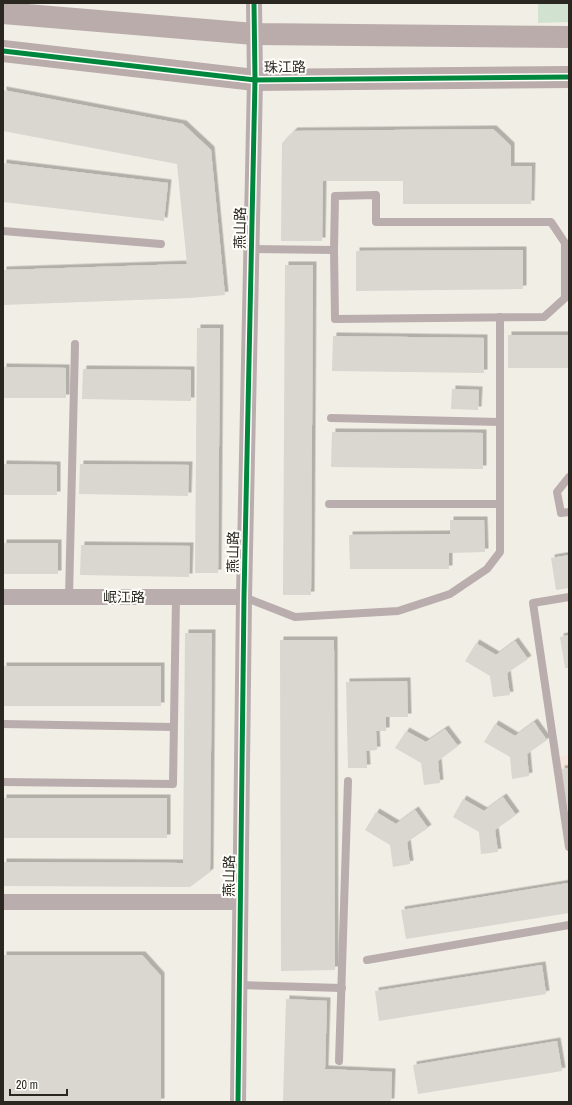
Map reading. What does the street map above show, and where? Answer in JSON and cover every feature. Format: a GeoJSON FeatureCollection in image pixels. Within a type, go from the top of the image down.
{"type":"FeatureCollection","features":[{"type":"Feature","properties":{"kind":"street","name":"燕山路"},"geometry":{"type":"LineString","coordinates":[[238,1102],[244,597],[255,80],[254,3]]}},
{"type":"Feature","properties":{"kind":"street"},"geometry":{"type":"LineString","coordinates":[[3,12],[254,34],[569,37]]}},
{"type":"Feature","properties":{"kind":"street","name":"珠江路"},"geometry":{"type":"LineString","coordinates":[[3,51],[255,80],[569,77]]}},
{"type":"Feature","properties":{"kind":"street","name":"岷江路"},"geometry":{"type":"LineString","coordinates":[[3,597],[244,597]]}},
{"type":"Feature","properties":{"kind":"street"},"geometry":{"type":"LineString","coordinates":[[3,902],[240,902]]}},
{"type":"Feature","properties":{"kind":"lane"},"geometry":{"type":"LineString","coordinates":[[376,195],[376,222],[550,222],[565,243],[565,298],[544,317],[335,319],[334,250],[335,196],[376,195]]}},
{"type":"Feature","properties":{"kind":"lane"},"geometry":{"type":"LineString","coordinates":[[3,231],[160,244]]}},
{"type":"Feature","properties":{"kind":"lane"},"geometry":{"type":"LineString","coordinates":[[251,249],[334,250]]}},
{"type":"Feature","properties":{"kind":"lane"},"geometry":{"type":"LineString","coordinates":[[244,597],[295,617],[398,611],[450,594],[487,569],[500,552],[500,317]]}},
{"type":"Feature","properties":{"kind":"lane"},"geometry":{"type":"LineString","coordinates":[[69,597],[75,344]]}},
{"type":"Feature","properties":{"kind":"lane"},"geometry":{"type":"LineString","coordinates":[[331,418],[500,422]]}},
{"type":"Feature","properties":{"kind":"lane"},"geometry":{"type":"LineString","coordinates":[[569,476],[557,492],[561,513],[569,512]]}},
{"type":"Feature","properties":{"kind":"lane"},"geometry":{"type":"LineString","coordinates":[[329,504],[500,504]]}},
{"type":"Feature","properties":{"kind":"lane"},"geometry":{"type":"LineString","coordinates":[[3,782],[173,784],[176,597]]}},
{"type":"Feature","properties":{"kind":"lane"},"geometry":{"type":"LineString","coordinates":[[569,597],[533,603],[569,847]]}},
{"type":"Feature","properties":{"kind":"lane"},"geometry":{"type":"LineString","coordinates":[[3,724],[173,727]]}},
{"type":"Feature","properties":{"kind":"lane"},"geometry":{"type":"LineString","coordinates":[[339,1061],[348,781]]}},
{"type":"Feature","properties":{"kind":"lane"},"geometry":{"type":"LineString","coordinates":[[367,960],[569,925]]}},
{"type":"Feature","properties":{"kind":"lane"},"geometry":{"type":"LineString","coordinates":[[239,985],[342,988]]}},
{"type":"Feature","properties":{"kind":"shaded area"},"geometry":{"type":"Polygon","coordinates":[[[569,755],[569,845],[554,757],[569,755]]]}},
{"type":"Feature","properties":{"kind":"green space"},"geometry":{"type":"Polygon","coordinates":[[[538,3],[569,3],[569,22],[538,23],[538,3]]]}},
{"type":"Feature","properties":{"kind":"building"},"geometry":{"type":"Polygon","coordinates":[[[3,90],[183,124],[211,150],[225,295],[190,298],[3,305],[3,270],[187,264],[177,164],[3,131],[3,90]]]}},
{"type":"Feature","properties":{"kind":"building"},"geometry":{"type":"Polygon","coordinates":[[[493,129],[511,146],[511,166],[532,166],[531,204],[403,204],[403,181],[323,181],[322,241],[281,241],[282,143],[294,131],[493,129]]]}},
{"type":"Feature","properties":{"kind":"building"},"geometry":{"type":"Polygon","coordinates":[[[3,163],[168,183],[164,221],[3,202],[3,163]]]}},
{"type":"Feature","properties":{"kind":"building"},"geometry":{"type":"Polygon","coordinates":[[[523,250],[523,289],[356,291],[356,251],[523,250]]]}},
{"type":"Feature","properties":{"kind":"building"},"geometry":{"type":"Polygon","coordinates":[[[285,265],[313,265],[311,595],[283,595],[285,265]]]}},
{"type":"Feature","properties":{"kind":"building"},"geometry":{"type":"Polygon","coordinates":[[[197,328],[220,328],[218,573],[195,573],[197,328]]]}},
{"type":"Feature","properties":{"kind":"building"},"geometry":{"type":"Polygon","coordinates":[[[508,335],[569,335],[569,368],[508,368],[508,335]]]}},
{"type":"Feature","properties":{"kind":"building"},"geometry":{"type":"Polygon","coordinates":[[[333,336],[484,338],[484,373],[332,371],[333,336]]]}},
{"type":"Feature","properties":{"kind":"building"},"geometry":{"type":"Polygon","coordinates":[[[3,367],[66,368],[66,398],[3,398],[3,367]]]}},
{"type":"Feature","properties":{"kind":"building"},"geometry":{"type":"Polygon","coordinates":[[[83,369],[191,370],[191,401],[82,399],[83,369]]]}},
{"type":"Feature","properties":{"kind":"building"},"geometry":{"type":"Polygon","coordinates":[[[452,389],[479,390],[478,410],[451,409],[452,389]]]}},
{"type":"Feature","properties":{"kind":"building"},"geometry":{"type":"Polygon","coordinates":[[[332,432],[483,433],[483,469],[331,467],[332,432]]]}},
{"type":"Feature","properties":{"kind":"building"},"geometry":{"type":"Polygon","coordinates":[[[3,464],[57,465],[57,495],[3,495],[3,464]]]}},
{"type":"Feature","properties":{"kind":"building"},"geometry":{"type":"Polygon","coordinates":[[[80,464],[189,465],[188,496],[79,494],[80,464]]]}},
{"type":"Feature","properties":{"kind":"building"},"geometry":{"type":"Polygon","coordinates":[[[450,520],[484,520],[485,552],[449,553],[449,569],[350,569],[349,535],[450,534],[450,520]]]}},
{"type":"Feature","properties":{"kind":"building"},"geometry":{"type":"Polygon","coordinates":[[[3,543],[58,543],[58,574],[3,574],[3,543]]]}},
{"type":"Feature","properties":{"kind":"building"},"geometry":{"type":"Polygon","coordinates":[[[81,545],[190,546],[189,577],[80,575],[81,545]]]}},
{"type":"Feature","properties":{"kind":"building"},"geometry":{"type":"Polygon","coordinates":[[[569,555],[569,588],[556,590],[551,558],[569,555]]]}},
{"type":"Feature","properties":{"kind":"building"},"geometry":{"type":"Polygon","coordinates":[[[185,633],[212,633],[210,872],[190,887],[3,886],[3,862],[183,863],[185,633]]]}},
{"type":"Feature","properties":{"kind":"building"},"geometry":{"type":"Polygon","coordinates":[[[569,635],[569,668],[565,668],[560,637],[569,635]]]}},
{"type":"Feature","properties":{"kind":"building"},"geometry":{"type":"Polygon","coordinates":[[[280,640],[334,640],[335,970],[281,971],[280,640]]]}},
{"type":"Feature","properties":{"kind":"building"},"geometry":{"type":"Polygon","coordinates":[[[515,641],[528,659],[507,673],[510,695],[493,697],[490,676],[465,661],[476,643],[496,655],[515,641]]]}},
{"type":"Feature","properties":{"kind":"building"},"geometry":{"type":"Polygon","coordinates":[[[3,666],[161,666],[161,706],[3,706],[3,666]]]}},
{"type":"Feature","properties":{"kind":"building"},"geometry":{"type":"Polygon","coordinates":[[[407,681],[408,717],[386,717],[386,731],[376,731],[377,750],[366,751],[367,768],[348,768],[346,682],[407,681]]]}},
{"type":"Feature","properties":{"kind":"building"},"geometry":{"type":"Polygon","coordinates":[[[534,722],[547,740],[527,754],[529,776],[512,779],[510,757],[484,742],[495,724],[515,736],[534,722]]]}},
{"type":"Feature","properties":{"kind":"building"},"geometry":{"type":"Polygon","coordinates":[[[445,729],[458,746],[438,761],[440,783],[424,785],[421,763],[395,748],[406,731],[426,742],[445,729]]]}},
{"type":"Feature","properties":{"kind":"building"},"geometry":{"type":"Polygon","coordinates":[[[569,768],[569,811],[568,811],[561,769],[569,768]]]}},
{"type":"Feature","properties":{"kind":"building"},"geometry":{"type":"Polygon","coordinates":[[[503,797],[516,815],[495,830],[498,852],[481,854],[479,832],[453,817],[463,799],[484,811],[503,797]]]}},
{"type":"Feature","properties":{"kind":"building"},"geometry":{"type":"Polygon","coordinates":[[[3,798],[167,798],[167,838],[3,838],[3,798]]]}},
{"type":"Feature","properties":{"kind":"building"},"geometry":{"type":"Polygon","coordinates":[[[415,810],[428,828],[407,842],[410,864],[393,867],[390,845],[365,830],[376,812],[396,824],[415,810]]]}},
{"type":"Feature","properties":{"kind":"building"},"geometry":{"type":"Polygon","coordinates":[[[568,883],[569,913],[406,939],[401,910],[568,883]]]}},
{"type":"Feature","properties":{"kind":"building"},"geometry":{"type":"Polygon","coordinates":[[[3,955],[142,955],[161,976],[161,1102],[3,1102],[3,955]]]}},
{"type":"Feature","properties":{"kind":"building"},"geometry":{"type":"Polygon","coordinates":[[[542,965],[546,994],[379,1021],[375,991],[542,965]]]}},
{"type":"Feature","properties":{"kind":"building"},"geometry":{"type":"Polygon","coordinates":[[[286,999],[327,1001],[325,1069],[392,1072],[391,1102],[283,1102],[286,999]]]}},
{"type":"Feature","properties":{"kind":"building"},"geometry":{"type":"Polygon","coordinates":[[[557,1041],[562,1071],[418,1094],[413,1065],[557,1041]]]}},
{"type":"Feature","properties":{"kind":"cycle path"},"geometry":{"type":"LineString","coordinates":[[238,1102],[244,597],[255,80],[254,3]]}},
{"type":"Feature","properties":{"kind":"cycle path"},"geometry":{"type":"LineString","coordinates":[[3,51],[255,80],[569,77]]}}]}
